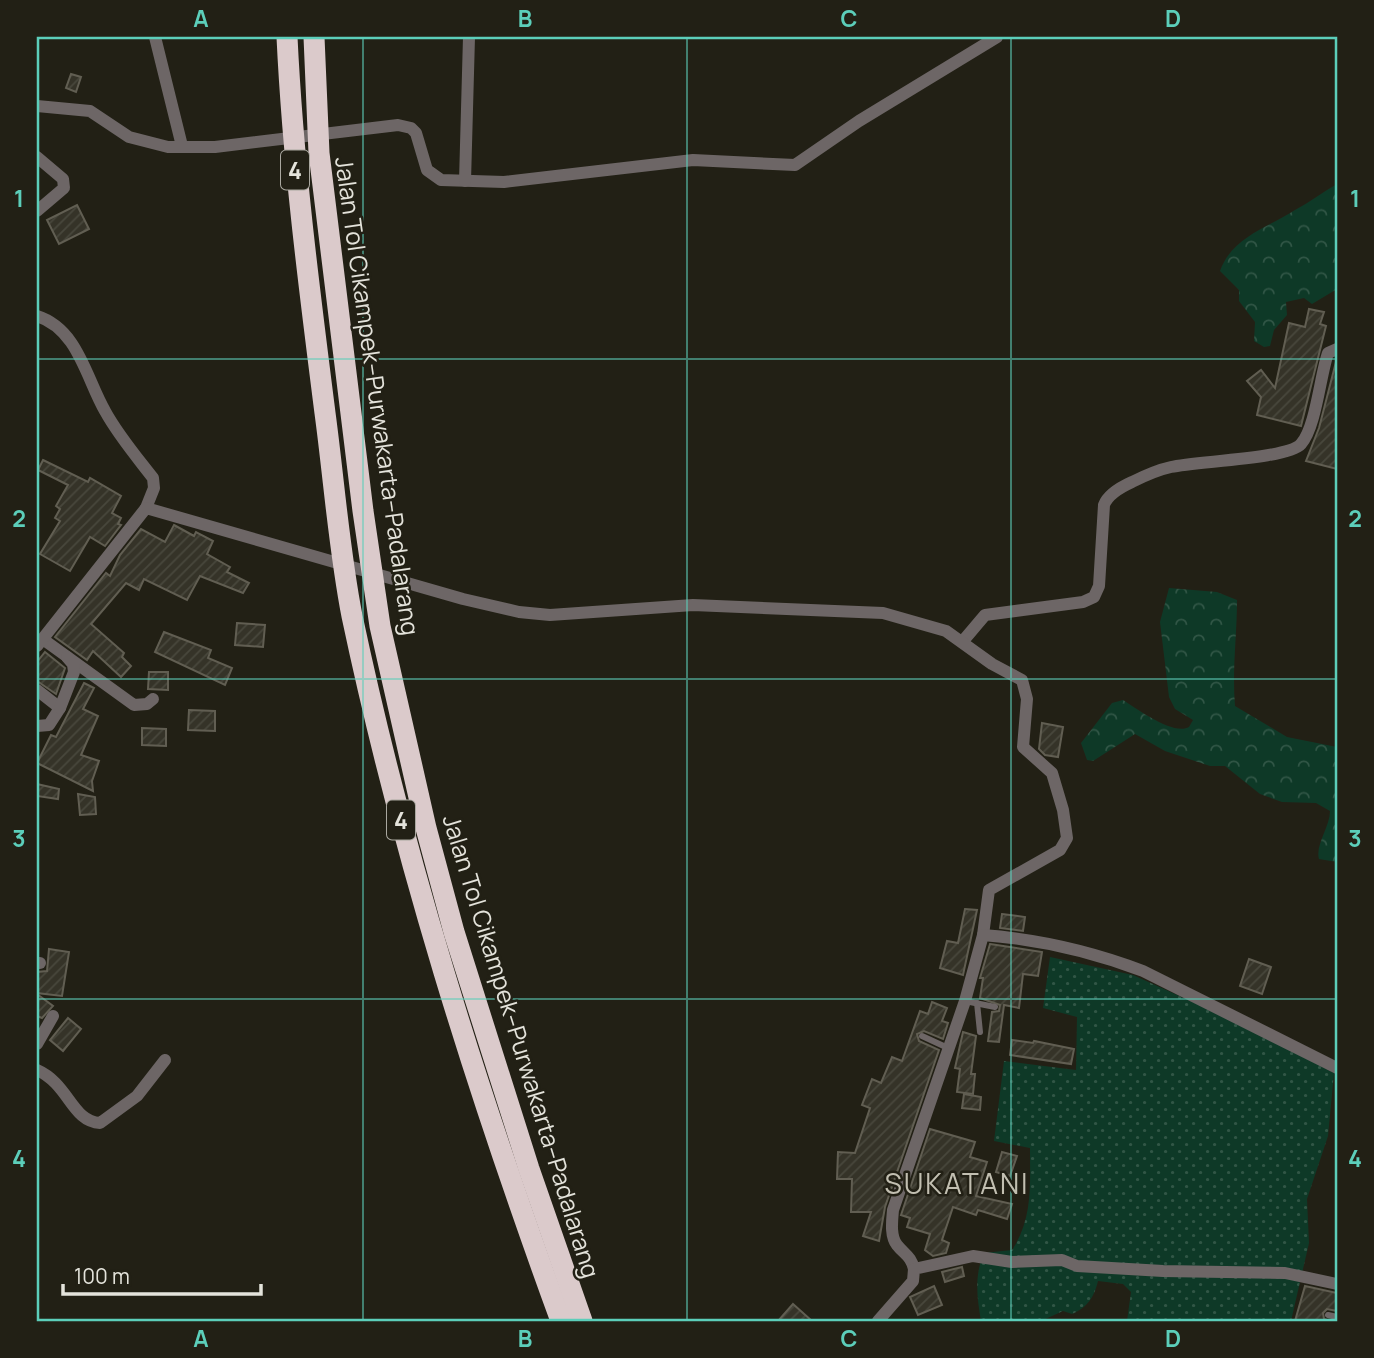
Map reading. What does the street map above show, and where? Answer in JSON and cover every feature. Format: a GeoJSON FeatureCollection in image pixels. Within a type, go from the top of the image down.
{"type":"FeatureCollection","features":[{"type":"Feature","properties":{"kind":"highway","name":"Jalan Tol Cikampek–Purwakarta–Padalarang"},"geometry":{"type":"LineString","coordinates":[[288,37],[380,626],[426,828],[517,1131],[582,1321]]}},
{"type":"Feature","properties":{"kind":"highway","name":"Jalan Tol Cikampek–Purwakarta–Padalarang"},"geometry":{"type":"LineString","coordinates":[[314,37],[310,182],[352,612],[386,761],[436,953],[509,1178],[561,1321]]}},
{"type":"Feature","properties":{"kind":"street"},"geometry":{"type":"LineString","coordinates":[[155,37],[182,146]]}},
{"type":"Feature","properties":{"kind":"street"},"geometry":{"type":"LineString","coordinates":[[465,181],[469,37]]}},
{"type":"Feature","properties":{"kind":"street"},"geometry":{"type":"LineString","coordinates":[[37,106],[90,111],[129,137],[168,147],[215,147],[398,125],[411,128],[416,133],[427,170],[441,180],[504,182],[693,160],[795,165],[859,121],[997,37]]}},
{"type":"Feature","properties":{"kind":"street"},"geometry":{"type":"LineString","coordinates":[[37,157],[63,179],[64,188],[37,211]]}},
{"type":"Feature","properties":{"kind":"street"},"geometry":{"type":"LineString","coordinates":[[37,316],[59,327],[79,356],[104,410],[153,478],[154,488],[146,508],[40,640]]}},
{"type":"Feature","properties":{"kind":"street"},"geometry":{"type":"LineString","coordinates":[[963,641],[982,616],[1083,602],[1094,597],[1099,586],[1104,505],[1111,495],[1124,486],[1169,467],[1219,459],[1280,455],[1299,446],[1308,432],[1328,352],[1337,349]]}},
{"type":"Feature","properties":{"kind":"street"},"geometry":{"type":"LineString","coordinates":[[146,508],[463,599],[519,612],[550,615],[693,605],[850,610],[902,617],[927,624],[963,641],[1024,684],[1027,699],[1023,747],[1052,773],[1067,838],[1060,850],[992,886],[985,902],[983,935],[971,1002],[948,1048],[893,1210],[892,1231],[897,1245],[909,1254],[914,1269],[913,1281],[878,1321]]}},
{"type":"Feature","properties":{"kind":"street"},"geometry":{"type":"LineString","coordinates":[[40,640],[134,705],[147,704],[153,699]]}},
{"type":"Feature","properties":{"kind":"street"},"geometry":{"type":"LineString","coordinates":[[37,726],[49,725],[60,708],[74,672],[73,664],[40,640]]}},
{"type":"Feature","properties":{"kind":"street"},"geometry":{"type":"LineString","coordinates":[[37,690],[60,708]]}},
{"type":"Feature","properties":{"kind":"street"},"geometry":{"type":"LineString","coordinates":[[983,935],[1044,944],[1115,961],[1143,971],[1337,1068]]}},
{"type":"Feature","properties":{"kind":"street"},"geometry":{"type":"LineString","coordinates":[[37,1044],[53,1016]]}},
{"type":"Feature","properties":{"kind":"street"},"geometry":{"type":"LineString","coordinates":[[37,1070],[55,1079],[86,1121],[100,1123],[137,1096],[165,1059]]}},
{"type":"Feature","properties":{"kind":"street"},"geometry":{"type":"LineString","coordinates":[[914,1269],[973,1256],[1012,1262],[1062,1260],[1077,1266],[1163,1271],[1285,1273],[1337,1284]]}},
{"type":"Feature","properties":{"kind":"lane"},"geometry":{"type":"LineString","coordinates":[[980,1032],[971,1002],[995,1007]]}},
{"type":"Feature","properties":{"kind":"lane"},"geometry":{"type":"LineString","coordinates":[[922,1036],[948,1048]]}},
{"type":"Feature","properties":{"kind":"lane"},"geometry":{"type":"LineString","coordinates":[[1328,1315],[1337,1317]]}},
{"type":"Feature","properties":{"kind":"green space"},"geometry":{"type":"Polygon","coordinates":[[[1337,184],[1337,289],[1312,304],[1304,298],[1286,302],[1287,315],[1274,330],[1270,346],[1264,347],[1254,341],[1255,322],[1239,301],[1239,290],[1220,271],[1233,250],[1252,234],[1337,184]]]}},
{"type":"Feature","properties":{"kind":"green space"},"geometry":{"type":"Polygon","coordinates":[[[1169,588],[1217,592],[1237,600],[1235,706],[1287,737],[1337,747],[1337,862],[1319,859],[1319,848],[1330,811],[1316,803],[1282,802],[1260,794],[1225,766],[1210,766],[1165,751],[1135,734],[1093,761],[1087,760],[1081,743],[1112,703],[1123,700],[1174,728],[1189,727],[1193,720],[1175,709],[1169,697],[1160,622],[1169,588]]]}},
{"type":"Feature","properties":{"kind":"green space"},"geometry":{"type":"Polygon","coordinates":[[[1050,957],[1133,975],[1228,1018],[1334,1073],[1328,1136],[1307,1199],[1309,1243],[1291,1321],[1127,1321],[1131,1292],[1123,1284],[1098,1281],[1090,1301],[1072,1314],[1063,1311],[1041,1321],[981,1321],[978,1278],[984,1253],[1012,1250],[1024,1226],[1029,1201],[1030,1148],[994,1141],[1004,1061],[1076,1070],[1077,1017],[1043,1008],[1050,957]]]}},
{"type":"Feature","properties":{"kind":"building"},"geometry":{"type":"Polygon","coordinates":[[[71,74],[81,77],[76,92],[66,88],[71,74]]]}},
{"type":"Feature","properties":{"kind":"building"},"geometry":{"type":"Polygon","coordinates":[[[77,205],[89,229],[59,244],[47,220],[77,205]]]}},
{"type":"Feature","properties":{"kind":"building"},"geometry":{"type":"Polygon","coordinates":[[[1309,309],[1324,312],[1320,324],[1326,326],[1301,426],[1257,415],[1261,397],[1247,381],[1261,370],[1275,388],[1289,323],[1305,327],[1309,309]]]}},
{"type":"Feature","properties":{"kind":"building"},"geometry":{"type":"Polygon","coordinates":[[[1337,358],[1337,469],[1306,461],[1319,428],[1337,358]]]}},
{"type":"Feature","properties":{"kind":"building"},"geometry":{"type":"Polygon","coordinates":[[[43,460],[88,482],[90,478],[121,496],[112,513],[121,518],[118,524],[121,525],[105,546],[90,537],[70,571],[40,554],[60,521],[55,518],[60,509],[56,506],[68,485],[38,470],[43,460]]]}},
{"type":"Feature","properties":{"kind":"building"},"geometry":{"type":"Polygon","coordinates":[[[174,525],[194,536],[196,532],[213,541],[207,554],[230,567],[227,572],[249,583],[243,593],[200,576],[187,600],[144,579],[139,590],[126,583],[91,624],[124,653],[122,657],[131,666],[121,677],[93,651],[87,660],[55,637],[106,573],[110,576],[120,555],[141,529],[165,542],[174,525]]]}},
{"type":"Feature","properties":{"kind":"building"},"geometry":{"type":"Polygon","coordinates":[[[237,623],[265,625],[263,647],[235,645],[237,623]]]}},
{"type":"Feature","properties":{"kind":"building"},"geometry":{"type":"Polygon","coordinates":[[[164,632],[211,650],[208,658],[232,668],[225,685],[155,652],[164,632]]]}},
{"type":"Feature","properties":{"kind":"building"},"geometry":{"type":"Polygon","coordinates":[[[45,652],[65,668],[56,694],[37,681],[37,662],[45,652]]]}},
{"type":"Feature","properties":{"kind":"building"},"geometry":{"type":"Polygon","coordinates":[[[149,672],[168,672],[168,690],[148,689],[149,672]]]}},
{"type":"Feature","properties":{"kind":"building"},"geometry":{"type":"Polygon","coordinates":[[[84,683],[94,688],[83,709],[98,716],[81,755],[99,761],[92,781],[93,791],[37,763],[51,735],[56,737],[84,683]]]}},
{"type":"Feature","properties":{"kind":"building"},"geometry":{"type":"Polygon","coordinates":[[[189,710],[215,711],[215,731],[188,730],[189,710]]]}},
{"type":"Feature","properties":{"kind":"building"},"geometry":{"type":"Polygon","coordinates":[[[1042,723],[1063,727],[1058,757],[1045,755],[1039,749],[1042,723]]]}},
{"type":"Feature","properties":{"kind":"building"},"geometry":{"type":"Polygon","coordinates":[[[142,728],[166,729],[166,746],[142,745],[142,728]]]}},
{"type":"Feature","properties":{"kind":"building"},"geometry":{"type":"Polygon","coordinates":[[[37,784],[59,789],[58,799],[37,796],[37,784]]]}},
{"type":"Feature","properties":{"kind":"building"},"geometry":{"type":"Polygon","coordinates":[[[78,794],[95,797],[96,814],[80,815],[78,794]]]}},
{"type":"Feature","properties":{"kind":"building"},"geometry":{"type":"Polygon","coordinates":[[[965,909],[977,910],[963,975],[940,968],[947,941],[958,943],[965,909]]]}},
{"type":"Feature","properties":{"kind":"building"},"geometry":{"type":"Polygon","coordinates":[[[1002,914],[1025,917],[1023,931],[1000,928],[1002,914]]]}},
{"type":"Feature","properties":{"kind":"building"},"geometry":{"type":"Polygon","coordinates":[[[990,944],[1042,952],[1038,976],[1023,974],[1019,1008],[1004,1005],[999,1042],[988,1041],[992,1012],[999,1011],[1000,1005],[980,998],[983,978],[980,978],[990,944]]]}},
{"type":"Feature","properties":{"kind":"building"},"geometry":{"type":"Polygon","coordinates":[[[49,949],[69,952],[62,996],[37,993],[37,972],[47,971],[49,949]]]}},
{"type":"Feature","properties":{"kind":"building"},"geometry":{"type":"Polygon","coordinates":[[[1249,959],[1271,967],[1262,994],[1240,986],[1249,959]]]}},
{"type":"Feature","properties":{"kind":"building"},"geometry":{"type":"Polygon","coordinates":[[[37,994],[53,1006],[42,1018],[37,1016],[37,994]]]}},
{"type":"Feature","properties":{"kind":"building"},"geometry":{"type":"Polygon","coordinates":[[[932,1002],[947,1008],[942,1021],[948,1023],[943,1039],[924,1031],[917,1034],[919,1041],[939,1050],[885,1207],[879,1241],[863,1236],[871,1212],[851,1212],[852,1179],[837,1179],[838,1152],[855,1153],[870,1108],[862,1105],[872,1079],[881,1083],[892,1057],[902,1061],[920,1011],[928,1014],[932,1002]]]}},
{"type":"Feature","properties":{"kind":"building"},"geometry":{"type":"Polygon","coordinates":[[[68,1018],[81,1029],[63,1051],[50,1040],[68,1018]]]}},
{"type":"Feature","properties":{"kind":"building"},"geometry":{"type":"Polygon","coordinates":[[[963,1032],[976,1036],[971,1074],[975,1074],[973,1094],[957,1092],[960,1069],[955,1068],[963,1032]]]}},
{"type":"Feature","properties":{"kind":"building"},"geometry":{"type":"Polygon","coordinates":[[[1012,1040],[1034,1041],[1074,1049],[1071,1064],[1010,1055],[1012,1040]]]}},
{"type":"Feature","properties":{"kind":"building"},"geometry":{"type":"Polygon","coordinates":[[[964,1094],[981,1097],[980,1110],[962,1108],[964,1094]]]}},
{"type":"Feature","properties":{"kind":"building"},"geometry":{"type":"Polygon","coordinates":[[[930,1129],[975,1142],[970,1157],[987,1162],[976,1196],[1012,1204],[1007,1219],[978,1210],[976,1215],[953,1207],[942,1240],[949,1243],[946,1253],[933,1256],[925,1250],[930,1234],[907,1227],[910,1218],[901,1215],[930,1129]]]}},
{"type":"Feature","properties":{"kind":"building"},"geometry":{"type":"Polygon","coordinates":[[[1002,1152],[1017,1156],[1010,1176],[996,1172],[1002,1152]]]}},
{"type":"Feature","properties":{"kind":"building"},"geometry":{"type":"Polygon","coordinates":[[[962,1267],[964,1276],[945,1282],[942,1272],[962,1267]]]}},
{"type":"Feature","properties":{"kind":"building"},"geometry":{"type":"Polygon","coordinates":[[[934,1286],[942,1305],[918,1315],[910,1297],[934,1286]]]}},
{"type":"Feature","properties":{"kind":"building"},"geometry":{"type":"Polygon","coordinates":[[[1305,1286],[1337,1293],[1337,1311],[1327,1309],[1323,1313],[1324,1319],[1330,1321],[1295,1321],[1305,1286]]]}},
{"type":"Feature","properties":{"kind":"building"},"geometry":{"type":"Polygon","coordinates":[[[793,1304],[812,1321],[778,1321],[793,1304]]]}},
{"type":"Feature","properties":{"kind":"district","name":"SUKATANI"},"geometry":{"type":"Point","coordinates":[957,1183]}}]}
